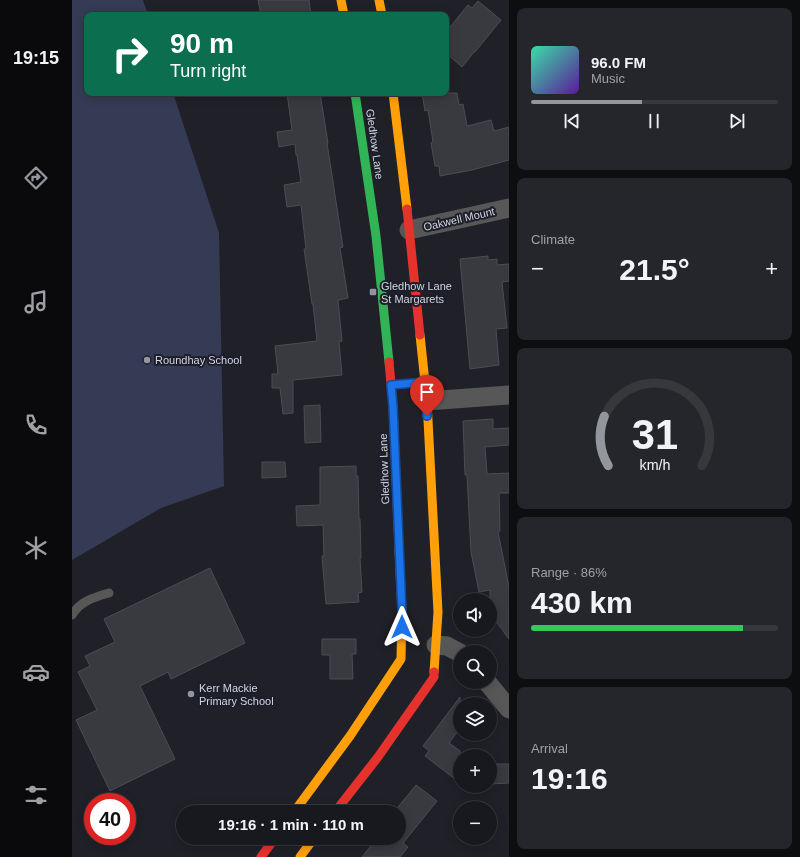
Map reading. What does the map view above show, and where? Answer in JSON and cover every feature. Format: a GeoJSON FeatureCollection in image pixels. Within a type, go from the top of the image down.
{"type":"FeatureCollection","features":[{"type":"Feature","properties":{"kind":"street"},"geometry":{"type":"LineString","coordinates":[[341,0],[343,12]]}},
{"type":"Feature","properties":{"kind":"street"},"geometry":{"type":"LineString","coordinates":[[379,0],[381,12]]}},
{"type":"Feature","properties":{"kind":"street","name":"Gledhow Lane"},"geometry":{"type":"LineString","coordinates":[[300,805],[353,739],[401,659],[402,612],[393,406],[376,236],[355,96]]}},
{"type":"Feature","properties":{"kind":"street","name":"Gledhow Lane"},"geometry":{"type":"LineString","coordinates":[[340,805],[375,755],[434,678],[438,612],[427,401],[422,382],[409,230],[392,96]]}},
{"type":"Feature","properties":{"kind":"street","name":"Oakwell Mount"},"geometry":{"type":"LineString","coordinates":[[409,230],[509,208]]}},
{"type":"Feature","properties":{"kind":"street"},"geometry":{"type":"LineString","coordinates":[[391,385],[402,384]]}},
{"type":"Feature","properties":{"kind":"street"},"geometry":{"type":"LineString","coordinates":[[427,401],[509,395]]}},
{"type":"Feature","properties":{"kind":"street"},"geometry":{"type":"LineString","coordinates":[[436,645],[447,646],[453,649]]}},
{"type":"Feature","properties":{"kind":"street"},"geometry":{"type":"LineString","coordinates":[[493,689],[509,708]]}},
{"type":"Feature","properties":{"kind":"street"},"geometry":{"type":"LineString","coordinates":[[261,857],[270,845]]}},
{"type":"Feature","properties":{"kind":"street"},"geometry":{"type":"LineString","coordinates":[[300,857],[309,845]]}},
{"type":"Feature","properties":{"kind":"lane"},"geometry":{"type":"LineString","coordinates":[[72,615],[75,610],[90,599],[109,593]]}},
{"type":"Feature","properties":{"kind":"shaded area","name":"Roundhay School"},"geometry":{"type":"Polygon","coordinates":[[[72,0],[143,0],[147,12],[84,12],[84,96],[174,96],[219,233],[224,486],[161,508],[72,560],[72,0]]]}},
{"type":"Feature","properties":{"kind":"building"},"geometry":{"type":"Polygon","coordinates":[[[258,0],[309,0],[311,12],[260,12],[258,0]]]}},
{"type":"Feature","properties":{"kind":"building"},"geometry":{"type":"Polygon","coordinates":[[[478,1],[501,20],[462,67],[449,56],[449,28],[468,5],[472,8],[478,1]]]}},
{"type":"Feature","properties":{"kind":"building"},"geometry":{"type":"Polygon","coordinates":[[[449,93],[457,93],[459,105],[463,104],[467,126],[491,120],[494,131],[509,127],[509,160],[472,170],[440,176],[439,166],[435,166],[428,110],[425,111],[422,96],[449,96],[449,93]]]}},
{"type":"Feature","properties":{"kind":"building"},"geometry":{"type":"Polygon","coordinates":[[[287,96],[320,96],[343,247],[340,248],[348,298],[338,300],[342,341],[339,342],[342,375],[293,380],[293,413],[283,414],[280,388],[272,388],[272,374],[278,374],[275,346],[317,341],[313,304],[304,249],[306,249],[301,205],[287,207],[284,185],[301,182],[295,144],[279,147],[277,132],[292,130],[287,96]]]}},
{"type":"Feature","properties":{"kind":"building"},"geometry":{"type":"Polygon","coordinates":[[[488,256],[488,260],[497,259],[497,265],[509,264],[509,281],[502,282],[507,328],[496,329],[499,365],[470,369],[460,259],[488,256]]]}},
{"type":"Feature","properties":{"kind":"building"},"geometry":{"type":"Polygon","coordinates":[[[320,405],[321,442],[305,443],[304,406],[320,405]]]}},
{"type":"Feature","properties":{"kind":"building"},"geometry":{"type":"Polygon","coordinates":[[[493,419],[493,429],[509,428],[509,445],[485,447],[487,474],[509,473],[509,493],[499,493],[500,531],[498,532],[509,587],[509,639],[497,623],[497,593],[490,593],[490,590],[479,592],[471,552],[467,475],[465,475],[463,421],[493,419]]]}},
{"type":"Feature","properties":{"kind":"building"},"geometry":{"type":"Polygon","coordinates":[[[262,462],[285,462],[286,477],[262,478],[262,462]]]}},
{"type":"Feature","properties":{"kind":"building"},"geometry":{"type":"Polygon","coordinates":[[[356,466],[356,476],[358,476],[362,592],[358,593],[359,602],[326,604],[322,556],[324,556],[323,525],[297,526],[296,506],[320,505],[320,467],[356,466]]]}},
{"type":"Feature","properties":{"kind":"building"},"geometry":{"type":"Polygon","coordinates":[[[210,568],[245,643],[171,679],[168,672],[140,686],[175,759],[110,791],[76,720],[97,710],[78,672],[90,666],[85,656],[115,642],[104,619],[210,568]]]}},
{"type":"Feature","properties":{"kind":"building"},"geometry":{"type":"Polygon","coordinates":[[[322,639],[356,639],[356,654],[352,654],[353,679],[330,679],[330,655],[322,655],[322,639]]]}},
{"type":"Feature","properties":{"kind":"building"},"geometry":{"type":"Polygon","coordinates":[[[453,706],[453,738],[449,743],[457,749],[453,749],[453,778],[425,756],[429,751],[423,746],[453,706]]]}},
{"type":"Feature","properties":{"kind":"building"},"geometry":{"type":"Polygon","coordinates":[[[497,764],[509,764],[509,783],[497,784],[497,764]]]}},
{"type":"Feature","properties":{"kind":"building"},"geometry":{"type":"Polygon","coordinates":[[[416,785],[437,801],[406,839],[406,805],[400,805],[416,785]]]}},
{"type":"Feature","properties":{"kind":"building"},"geometry":{"type":"Polygon","coordinates":[[[371,845],[406,845],[408,847],[400,857],[362,857],[371,845]]]}},
{"type":"Feature","properties":{"kind":"traffic: fast"},"geometry":{"type":"LineString","coordinates":[[355,96],[376,236],[389,362]]}},
{"type":"Feature","properties":{"kind":"traffic: slow"},"geometry":{"type":"LineString","coordinates":[[341,0],[343,12]]}},
{"type":"Feature","properties":{"kind":"traffic: slow"},"geometry":{"type":"LineString","coordinates":[[379,0],[381,12]]}},
{"type":"Feature","properties":{"kind":"traffic: slow"},"geometry":{"type":"LineString","coordinates":[[393,96],[407,209]]}},
{"type":"Feature","properties":{"kind":"traffic: slow"},"geometry":{"type":"LineString","coordinates":[[420,335],[427,401],[438,612],[434,672]]}},
{"type":"Feature","properties":{"kind":"traffic: slow"},"geometry":{"type":"LineString","coordinates":[[299,805],[350,736],[401,659],[402,612],[399,549]]}},
{"type":"Feature","properties":{"kind":"traffic: slow"},"geometry":{"type":"LineString","coordinates":[[300,857],[309,845]]}},
{"type":"Feature","properties":{"kind":"traffic: jam"},"geometry":{"type":"LineString","coordinates":[[407,209],[420,335]]}},
{"type":"Feature","properties":{"kind":"traffic: jam"},"geometry":{"type":"LineString","coordinates":[[389,362],[393,406],[399,549]]}},
{"type":"Feature","properties":{"kind":"traffic: jam"},"geometry":{"type":"LineString","coordinates":[[340,805],[378,757],[434,677],[434,672]]}},
{"type":"Feature","properties":{"kind":"traffic: jam"},"geometry":{"type":"LineString","coordinates":[[261,857],[270,845]]}},
{"type":"Feature","properties":{"kind":"place","name":"Gledhow Lane St Margarets"},"geometry":{"type":"Point","coordinates":[373,292]}},
{"type":"Feature","properties":{"kind":"place","name":"Roundhay School"},"geometry":{"type":"Point","coordinates":[147,360]}},
{"type":"Feature","properties":{"kind":"place","name":"Kerr Mackie Primary School"},"geometry":{"type":"Point","coordinates":[191,694]}},
{"type":"Feature","properties":{"kind":"route"},"geometry":{"type":"LineString","coordinates":[[402,627],[391,385],[425,382],[427,416]]}}]}
